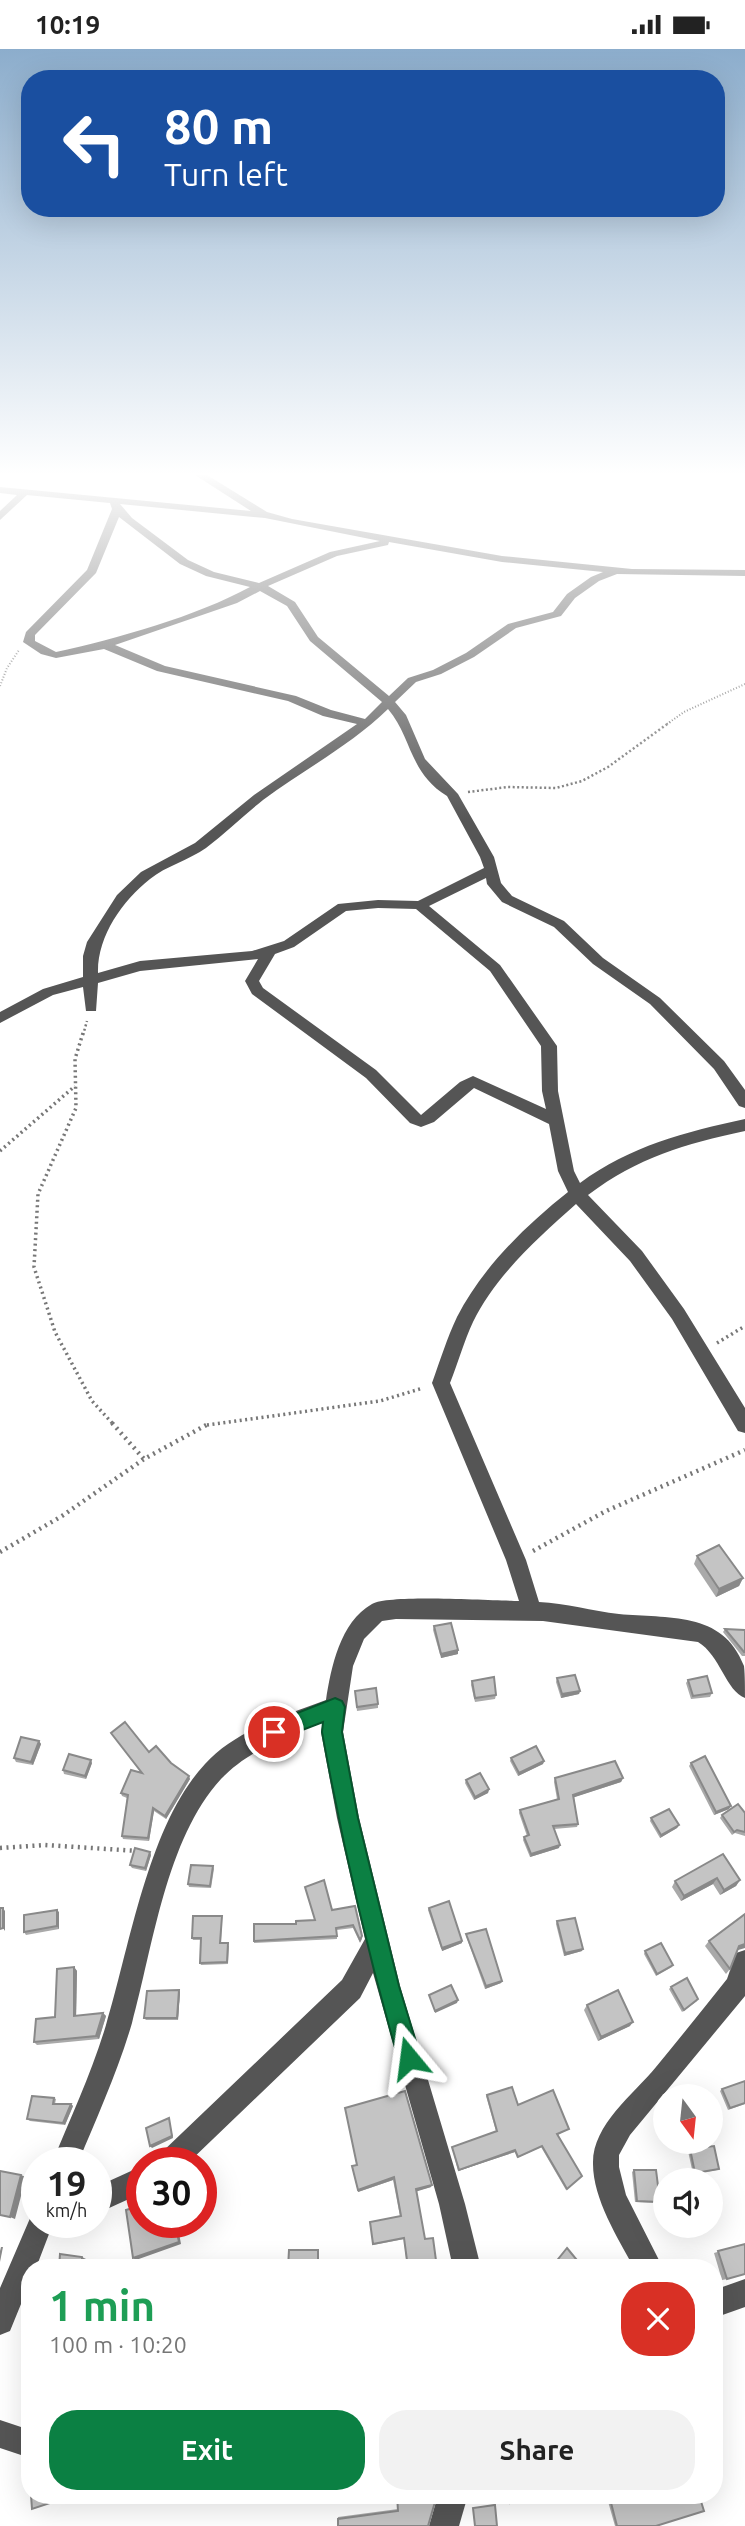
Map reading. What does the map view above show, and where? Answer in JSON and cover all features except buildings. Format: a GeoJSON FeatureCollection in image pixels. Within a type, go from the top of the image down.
{"type":"FeatureCollection","features":[{"type":"Feature","properties":{"kind":"street"},"geometry":{"type":"LineString","coordinates":[[74,591],[30,634],[29,642],[56,656],[105,645],[233,601],[251,591]]}},
{"type":"Feature","properties":{"kind":"street"},"geometry":{"type":"LineString","coordinates":[[267,591],[291,604],[314,639],[388,701],[400,715],[419,760],[452,794],[487,857],[495,884],[507,899],[559,924],[598,961],[654,1001],[719,1065],[745,1102]]}},
{"type":"Feature","properties":{"kind":"street"},"geometry":{"type":"LineString","coordinates":[[91,1008],[90,956],[94,942],[129,890],[156,869],[200,846],[258,798],[367,723],[412,680],[438,672],[470,655],[512,626],[557,614],[570,596],[578,591]]}},
{"type":"Feature","properties":{"kind":"street"},"geometry":{"type":"LineString","coordinates":[[105,645],[161,669],[292,698],[327,713],[367,723]]}},
{"type":"Feature","properties":{"kind":"street"},"geometry":{"type":"LineString","coordinates":[[0,1018],[48,992],[140,966],[251,956],[270,951],[289,944],[343,907],[420,905],[491,870]]}},
{"type":"Feature","properties":{"kind":"street"},"geometry":{"type":"LineString","coordinates":[[420,905],[495,968],[548,1046],[550,1091],[566,1171],[578,1195],[636,1256],[702,1352],[745,1425]]}},
{"type":"Feature","properties":{"kind":"street"},"geometry":{"type":"LineString","coordinates":[[270,951],[252,981],[257,991],[372,1074],[421,1122],[429,1119],[463,1086],[473,1081],[558,1122]]}},
{"type":"Feature","properties":{"kind":"street"},"geometry":{"type":"LineString","coordinates":[[532,1611],[516,1560],[441,1383],[467,1316],[537,1227],[614,1169],[646,1151],[705,1133],[745,1125]]}},
{"type":"Feature","properties":{"kind":"street"},"geometry":{"type":"LineString","coordinates":[[465,2259],[452,2204],[388,1986],[348,1818],[332,1732],[342,1666],[357,1632],[377,1612],[396,1609],[556,1611],[621,1624],[671,1627],[713,1639],[745,1688]]}},
{"type":"Feature","properties":{"kind":"street"},"geometry":{"type":"LineString","coordinates":[[71,2147],[118,2027],[177,1828],[198,1790],[214,1770],[255,1740],[335,1707]]}},
{"type":"Feature","properties":{"kind":"street"},"geometry":{"type":"LineString","coordinates":[[186,2147],[351,1989],[378,1939]]}},
{"type":"Feature","properties":{"kind":"street"},"geometry":{"type":"LineString","coordinates":[[644,2259],[610,2186],[606,2155],[616,2135],[635,2110],[736,1987],[745,1962]]}},
{"type":"Feature","properties":{"kind":"street"},"geometry":{"type":"LineString","coordinates":[[27,2259],[36,2238]]}},
{"type":"Feature","properties":{"kind":"street"},"geometry":{"type":"LineString","coordinates":[[0,2321],[21,2272]]}},
{"type":"Feature","properties":{"kind":"street"},"geometry":{"type":"LineString","coordinates":[[723,2301],[745,2293]]}},
{"type":"Feature","properties":{"kind":"street"},"geometry":{"type":"LineString","coordinates":[[0,2434],[21,2441]]}},
{"type":"Feature","properties":{"kind":"street"},"geometry":{"type":"LineString","coordinates":[[444,2526],[450,2504]]}},
{"type":"Feature","properties":{"kind":"path"},"geometry":{"type":"LineString","coordinates":[[0,686],[12,660],[29,642]]}},
{"type":"Feature","properties":{"kind":"path"},"geometry":{"type":"LineString","coordinates":[[452,794],[508,787],[556,788],[582,781],[608,767],[684,712],[745,684]]}},
{"type":"Feature","properties":{"kind":"path"},"geometry":{"type":"LineString","coordinates":[[91,1008],[75,1059],[76,1108],[38,1194],[34,1267],[55,1332],[92,1401],[144,1459]]}},
{"type":"Feature","properties":{"kind":"path"},"geometry":{"type":"LineString","coordinates":[[0,1151],[75,1086]]}},
{"type":"Feature","properties":{"kind":"path"},"geometry":{"type":"LineString","coordinates":[[702,1352],[745,1326]]}},
{"type":"Feature","properties":{"kind":"path"},"geometry":{"type":"LineString","coordinates":[[0,1552],[62,1516],[144,1459],[211,1423],[380,1401],[441,1383]]}},
{"type":"Feature","properties":{"kind":"path"},"geometry":{"type":"LineString","coordinates":[[516,1560],[606,1511],[745,1450]]}},
{"type":"Feature","properties":{"kind":"path"},"geometry":{"type":"LineString","coordinates":[[0,1848],[45,1845],[169,1851]]}},
{"type":"Feature","properties":{"kind":"route"},"geometry":{"type":"LineString","coordinates":[[274,1732],[335,1707],[332,1732],[348,1818],[388,1986],[409,2058]]}}]}
